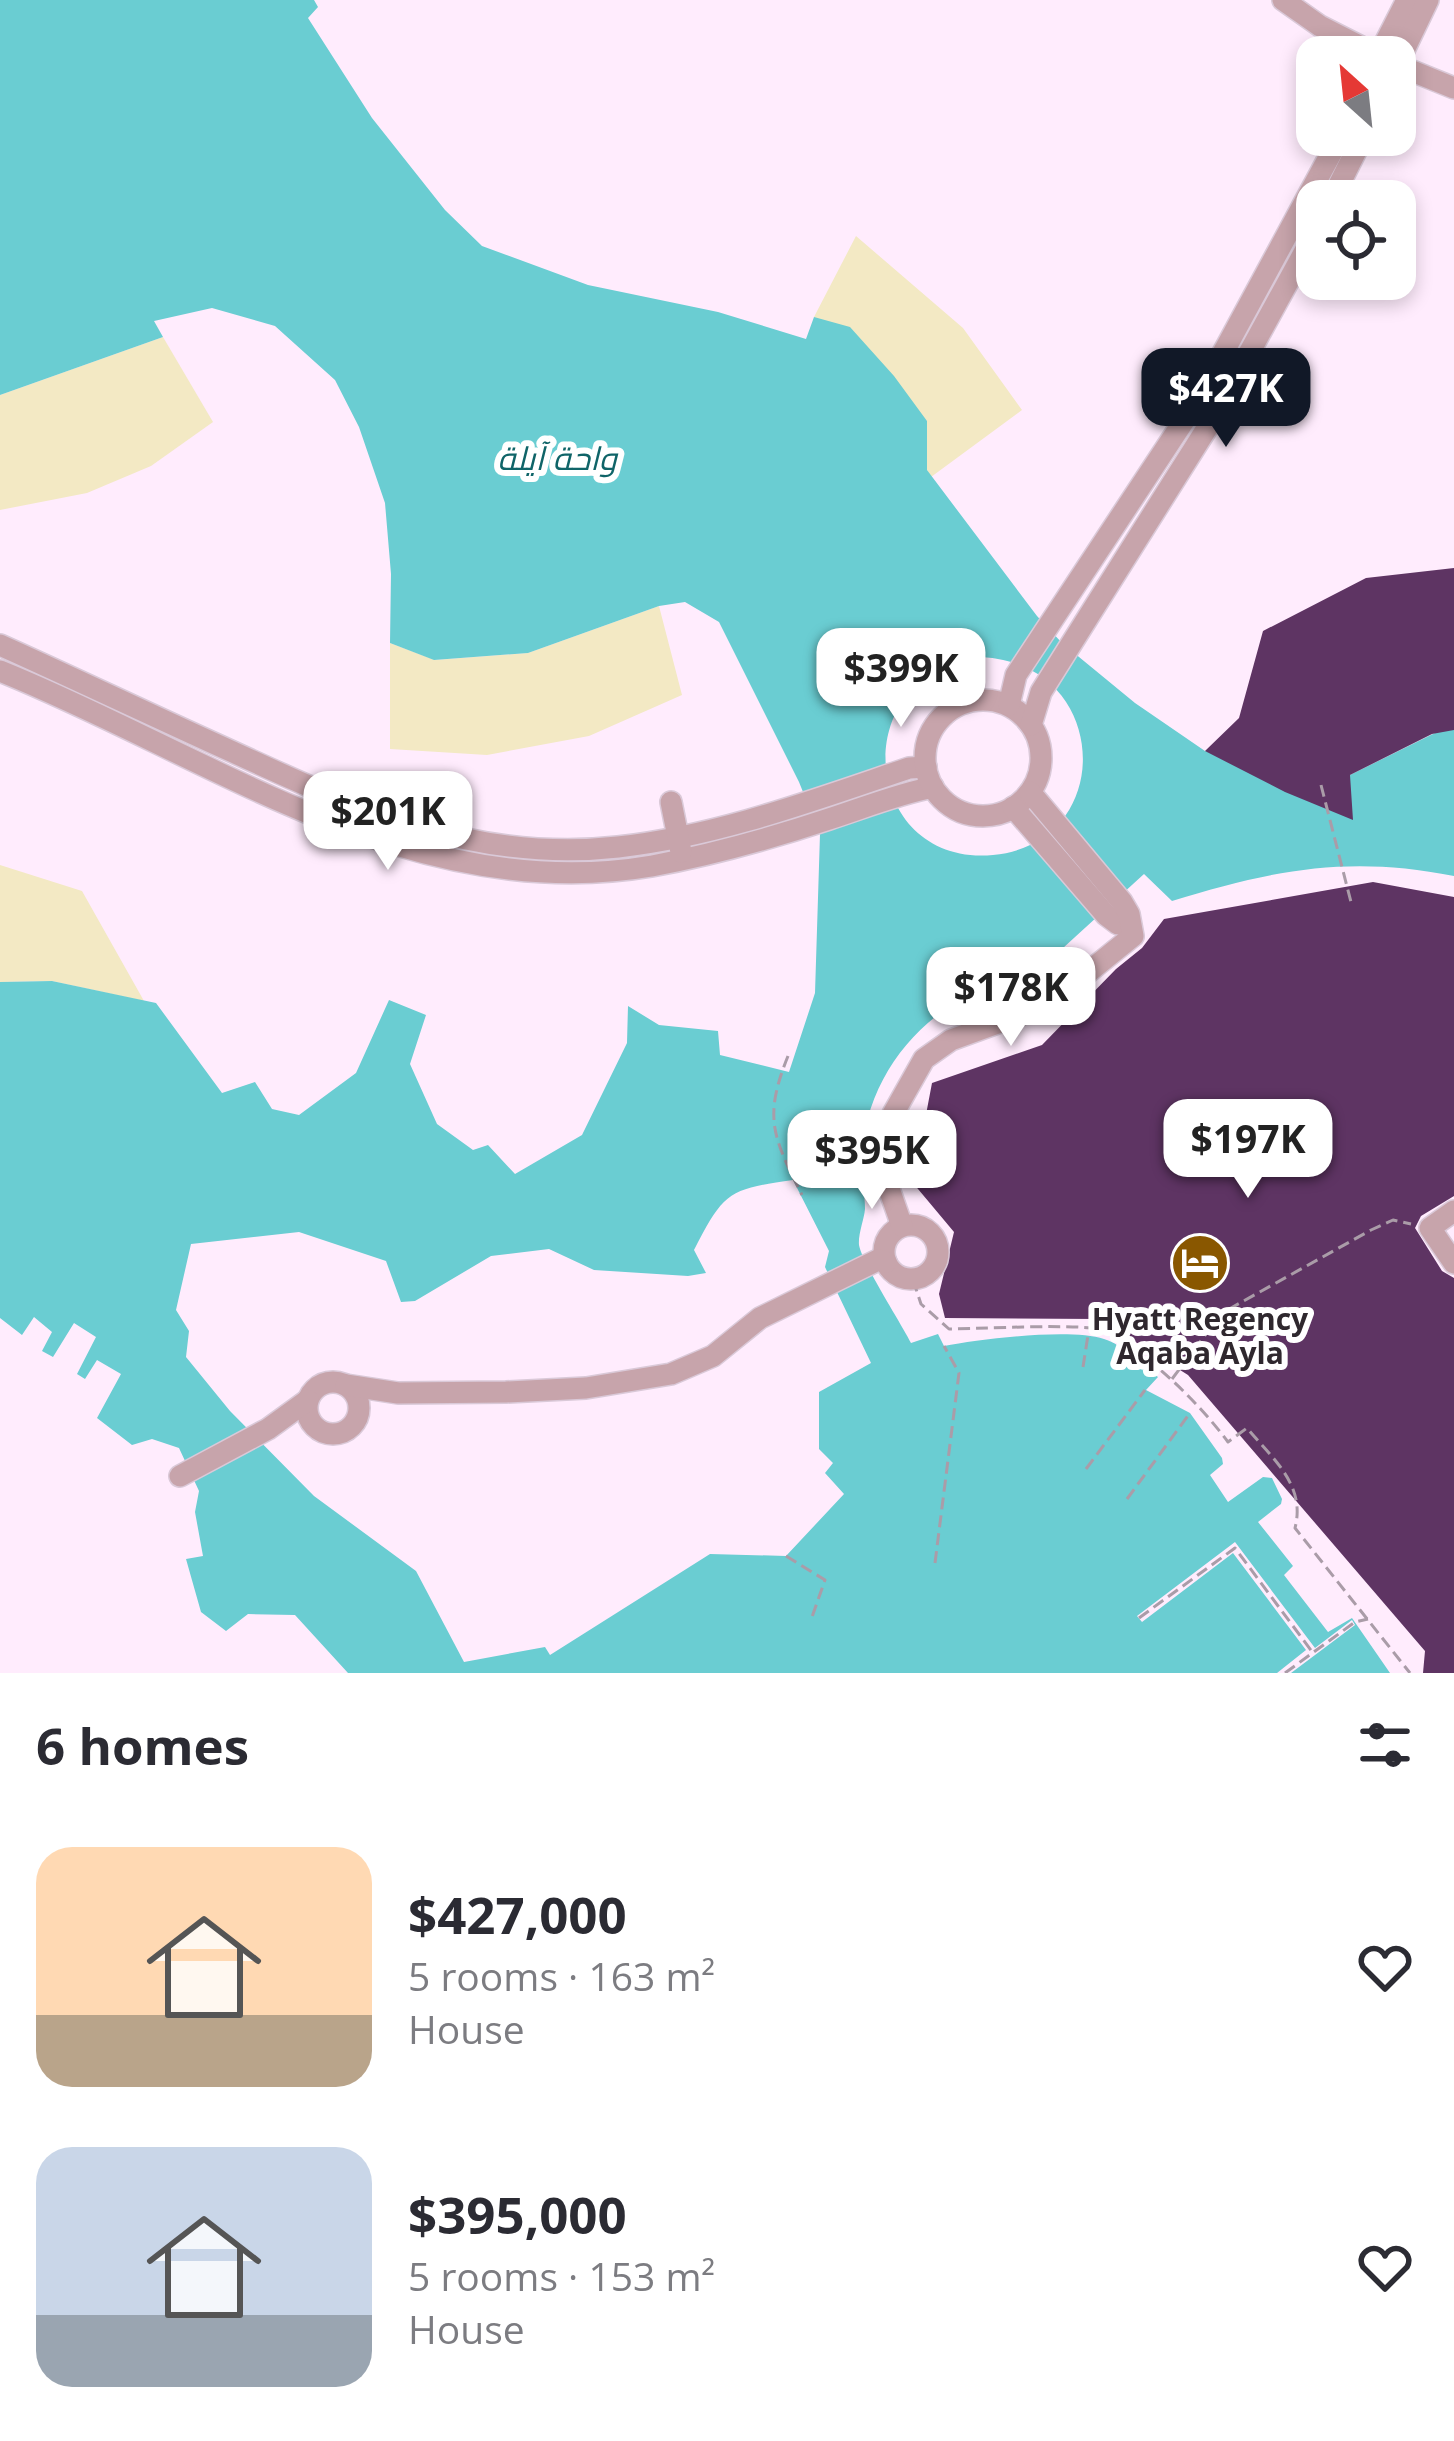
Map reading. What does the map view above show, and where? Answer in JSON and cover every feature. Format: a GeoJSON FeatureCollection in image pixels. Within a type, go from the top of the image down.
{"type":"FeatureCollection","features":[{"type":"Feature","properties":{"kind":"street"},"geometry":{"type":"LineString","coordinates":[[1283,0],[1339,36]]}},
{"type":"Feature","properties":{"kind":"street"},"geometry":{"type":"LineString","coordinates":[[1400,36],[1414,7]]}},
{"type":"Feature","properties":{"kind":"street"},"geometry":{"type":"LineString","coordinates":[[1416,73],[1454,88]]}},
{"type":"Feature","properties":{"kind":"street"},"geometry":{"type":"LineString","coordinates":[[1009,705],[1016,675],[1221,362],[1330,156]]}},
{"type":"Feature","properties":{"kind":"street"},"geometry":{"type":"LineString","coordinates":[[1031,724],[1041,692],[1214,417],[1296,267]]}},
{"type":"Feature","properties":{"kind":"street"},"geometry":{"type":"LineString","coordinates":[[1056,613],[1079,630]]}},
{"type":"Feature","properties":{"kind":"street"},"geometry":{"type":"LineString","coordinates":[[0,645],[303,786],[403,826],[545,848],[680,848]]}},
{"type":"Feature","properties":{"kind":"street"},"geometry":{"type":"LineString","coordinates":[[0,670],[349,832],[438,868],[584,872],[803,816],[922,778]]}},
{"type":"Feature","properties":{"kind":"street"},"geometry":{"type":"LineString","coordinates":[[922,778],[929,736],[949,711],[978,700],[1009,705],[1031,724],[1042,758],[1026,805]]}},
{"type":"Feature","properties":{"kind":"street"},"geometry":{"type":"LineString","coordinates":[[922,778],[948,804],[969,814],[992,815],[1026,805]]}},
{"type":"Feature","properties":{"kind":"street"},"geometry":{"type":"LineString","coordinates":[[671,802],[680,848]]}},
{"type":"Feature","properties":{"kind":"street"},"geometry":{"type":"LineString","coordinates":[[902,1226],[886,1183],[888,1148],[893,1114],[924,1059],[951,1040],[1036,1009],[1130,942],[1130,924],[1118,924],[1114,908],[1026,805]]}},
{"type":"Feature","properties":{"kind":"street"},"geometry":{"type":"LineString","coordinates":[[1454,1211],[1430,1228],[1454,1263]]}},
{"type":"Feature","properties":{"kind":"street"},"geometry":{"type":"LineString","coordinates":[[902,1226],[922,1226],[937,1241],[937,1262],[913,1280],[882,1261],[886,1240],[902,1226]]}},
{"type":"Feature","properties":{"kind":"street"},"geometry":{"type":"LineString","coordinates":[[180,1476],[270,1428],[323,1383],[398,1393],[586,1388],[671,1374],[713,1356],[760,1318],[882,1261]]}},
{"type":"Feature","properties":{"kind":"street"},"geometry":{"type":"LineString","coordinates":[[346,1385],[359,1403],[354,1424]]}},
{"type":"Feature","properties":{"kind":"street"},"geometry":{"type":"LineString","coordinates":[[308,1400],[314,1426],[339,1433],[376,1403],[398,1393]]}},
{"type":"Feature","properties":{"kind":"street"},"geometry":{"type":"LineString","coordinates":[[270,1428],[314,1426]]}},
{"type":"Feature","properties":{"kind":"path"},"geometry":{"type":"LineString","coordinates":[[1321,785],[1352,906]]}},
{"type":"Feature","properties":{"kind":"path"},"geometry":{"type":"LineString","coordinates":[[788,1056],[771,1099],[777,1144],[802,1195]]}},
{"type":"Feature","properties":{"kind":"path"},"geometry":{"type":"LineString","coordinates":[[1171,1381],[1222,1313],[1393,1220],[1430,1228]]}},
{"type":"Feature","properties":{"kind":"path"},"geometry":{"type":"LineString","coordinates":[[913,1280],[921,1304],[950,1329],[1098,1328],[1204,1409],[1228,1442],[1247,1428],[1293,1483],[1301,1506],[1295,1528],[1371,1618],[1410,1673]]}},
{"type":"Feature","properties":{"kind":"path"},"geometry":{"type":"LineString","coordinates":[[1083,1367],[1088,1335]]}},
{"type":"Feature","properties":{"kind":"path"},"geometry":{"type":"LineString","coordinates":[[935,1563],[959,1373],[944,1346]]}},
{"type":"Feature","properties":{"kind":"path"},"geometry":{"type":"LineString","coordinates":[[1086,1469],[1145,1390]]}},
{"type":"Feature","properties":{"kind":"path"},"geometry":{"type":"LineString","coordinates":[[1127,1499],[1190,1413]]}},
{"type":"Feature","properties":{"kind":"path"},"geometry":{"type":"LineString","coordinates":[[1139,1618],[1235,1547],[1313,1652]]}},
{"type":"Feature","properties":{"kind":"path"},"geometry":{"type":"LineString","coordinates":[[786,1556],[824,1580],[812,1617]]}},
{"type":"Feature","properties":{"kind":"path"},"geometry":{"type":"LineString","coordinates":[[1285,1673],[1355,1622],[1371,1618]]}},
{"type":"Feature","properties":{"kind":"sand"},"geometry":{"type":"Polygon","coordinates":[[[856,236],[963,328],[1022,410],[931,477],[927,421],[814,317],[856,236]]]}},
{"type":"Feature","properties":{"kind":"sand"},"geometry":{"type":"Polygon","coordinates":[[[163,337],[213,422],[151,466],[87,493],[0,510],[0,395],[163,337]]]}},
{"type":"Feature","properties":{"kind":"sand"},"geometry":{"type":"Polygon","coordinates":[[[659,606],[682,695],[589,736],[487,755],[390,749],[390,643],[435,660],[528,653],[659,606]]]}},
{"type":"Feature","properties":{"kind":"sand"},"geometry":{"type":"Polygon","coordinates":[[[0,865],[82,891],[144,1001],[52,981],[0,982],[0,865]]]}},
{"type":"Feature","properties":{"kind":"water","name":"واحة آيلة"},"geometry":{"type":"Polygon","coordinates":[[[0,0],[314,0],[318,7],[308,18],[372,118],[445,210],[482,246],[588,285],[718,312],[806,339],[814,317],[850,327],[927,421],[927,470],[1037,616],[1135,703],[1205,751],[1350,775],[1437,732],[1454,729],[1454,876],[1379,867],[1311,869],[1172,901],[1144,874],[1028,980],[1022,974],[960,1000],[910,1041],[875,1096],[861,1163],[865,1209],[859,1245],[911,1343],[938,1334],[944,1346],[1070,1334],[1104,1339],[1125,1350],[1158,1377],[1146,1390],[1190,1413],[1222,1458],[1223,1464],[1210,1475],[1228,1502],[1263,1477],[1272,1478],[1281,1504],[1258,1522],[1293,1566],[1284,1575],[1328,1632],[1352,1618],[1390,1673],[348,1673],[295,1615],[248,1614],[226,1631],[201,1612],[186,1559],[203,1556],[195,1512],[199,1491],[179,1448],[152,1439],[132,1445],[97,1418],[121,1374],[97,1360],[85,1379],[77,1374],[96,1337],[74,1323],[53,1357],[42,1351],[52,1332],[34,1317],[22,1335],[0,1318],[0,982],[52,981],[156,1003],[222,1093],[255,1082],[272,1109],[299,1115],[356,1073],[389,1000],[426,1015],[410,1064],[437,1124],[473,1150],[488,1145],[515,1174],[582,1135],[627,1043],[628,1006],[659,1025],[718,1031],[720,1055],[789,1072],[815,993],[820,834],[719,622],[685,602],[659,606],[528,653],[434,660],[390,643],[385,503],[359,427],[335,380],[275,326],[212,308],[154,321],[163,337],[0,395],[0,0]],[[975,657],[932,673],[904,700],[888,733],[886,770],[896,804],[917,832],[950,851],[993,855],[1034,843],[1063,819],[1079,787],[1083,752],[1074,716],[1053,686],[1020,665],[975,657]],[[793,1180],[741,1191],[721,1205],[694,1250],[706,1273],[688,1276],[594,1270],[549,1249],[491,1256],[415,1301],[401,1302],[386,1261],[299,1232],[191,1244],[176,1310],[189,1331],[186,1357],[230,1411],[314,1496],[416,1571],[464,1662],[545,1647],[550,1655],[710,1554],[786,1556],[844,1494],[825,1473],[833,1463],[819,1449],[819,1392],[871,1363],[825,1267],[829,1251],[793,1180]]]}},
{"type":"Feature","properties":{"kind":"pier"},"geometry":{"type":"Polygon","coordinates":[[[1235,1542],[1315,1648],[1352,1620],[1355,1625],[1291,1673],[1277,1673],[1306,1650],[1233,1553],[1142,1622],[1137,1616],[1235,1542]]]}},
{"type":"Feature","properties":{"kind":"building"},"geometry":{"type":"Polygon","coordinates":[[[1454,568],[1454,730],[1432,734],[1350,775],[1353,820],[1205,751],[1239,718],[1263,631],[1366,578],[1454,568]]]}},
{"type":"Feature","properties":{"kind":"building","name":"Hyatt Regency Aqaba Ayla"},"geometry":{"type":"Polygon","coordinates":[[[1373,882],[1454,897],[1454,1196],[1421,1216],[1415,1228],[1442,1271],[1454,1278],[1454,1673],[1423,1673],[1425,1651],[1188,1375],[1099,1319],[945,1318],[939,1294],[954,1232],[913,1183],[932,1083],[1042,1045],[1142,948],[1164,919],[1373,882]]]}},
{"type":"Feature","properties":{"kind":"place","name":"Hyatt Regency Aqaba Ayla"},"geometry":{"type":"Point","coordinates":[1200,1263]}}]}
